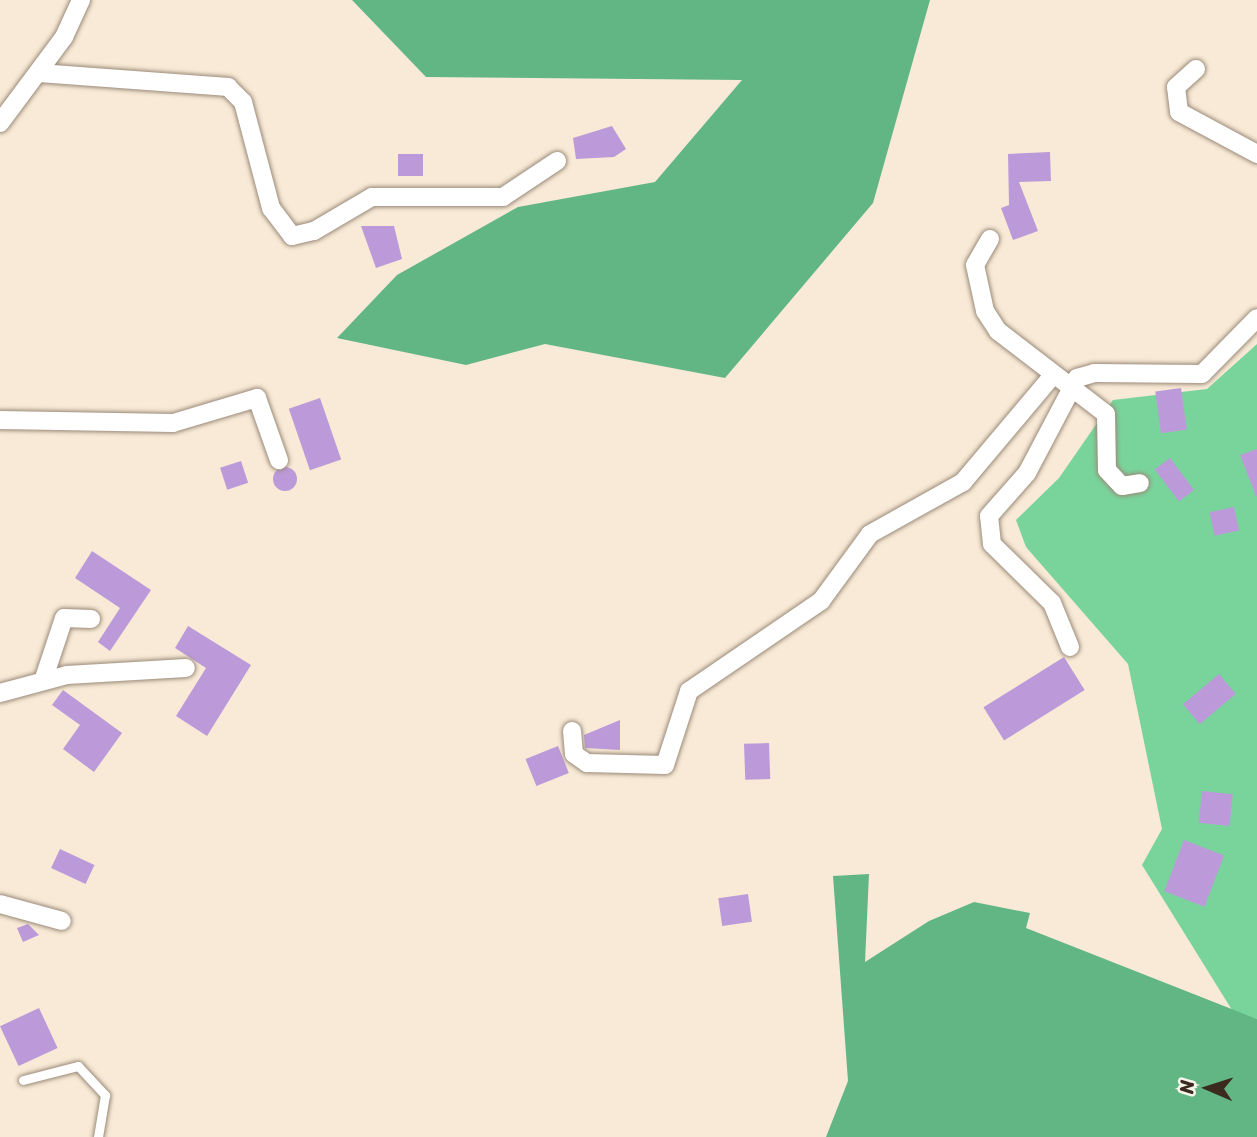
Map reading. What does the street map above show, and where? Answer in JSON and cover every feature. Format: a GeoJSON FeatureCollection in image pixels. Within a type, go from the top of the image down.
{"type":"FeatureCollection","features":[{"type":"Feature","properties":{"kind":"street"},"geometry":{"type":"LineString","coordinates":[[0,122],[39,73],[81,0]]}},
{"type":"Feature","properties":{"kind":"street"},"geometry":{"type":"LineString","coordinates":[[1196,69],[1176,87],[1179,113],[1257,154]]}},
{"type":"Feature","properties":{"kind":"street"},"geometry":{"type":"LineString","coordinates":[[39,73],[228,87],[243,102],[271,208],[292,236],[314,231],[373,197],[503,197],[557,161]]}},
{"type":"Feature","properties":{"kind":"street"},"geometry":{"type":"LineString","coordinates":[[990,239],[975,265],[985,311],[998,331],[1106,414],[1112,480],[1122,486],[1140,483]]}},
{"type":"Feature","properties":{"kind":"street"},"geometry":{"type":"LineString","coordinates":[[1070,647],[1052,604],[992,544],[986,526],[995,504],[1027,473],[1068,387],[1094,373],[1202,374],[1257,318]]}},
{"type":"Feature","properties":{"kind":"street"},"geometry":{"type":"LineString","coordinates":[[572,732],[574,754],[587,763],[665,765],[690,691],[821,601],[870,534],[963,482],[1053,375]]}},
{"type":"Feature","properties":{"kind":"street"},"geometry":{"type":"LineString","coordinates":[[0,420],[173,423],[257,398],[279,460]]}},
{"type":"Feature","properties":{"kind":"street"},"geometry":{"type":"LineString","coordinates":[[44,678],[64,618],[91,619]]}},
{"type":"Feature","properties":{"kind":"street"},"geometry":{"type":"LineString","coordinates":[[0,693],[44,678],[131,667],[186,668]]}},
{"type":"Feature","properties":{"kind":"street"},"geometry":{"type":"LineString","coordinates":[[0,904],[62,921]]}},
{"type":"Feature","properties":{"kind":"lane"},"geometry":{"type":"LineString","coordinates":[[23,1080],[78,1066],[105,1095],[98,1137]]}},
{"type":"Feature","properties":{"kind":"green space"},"geometry":{"type":"Polygon","coordinates":[[[352,0],[930,0],[873,203],[725,378],[545,344],[466,365],[337,338],[397,275],[518,207],[655,182],[742,80],[426,77],[352,0]]]}},
{"type":"Feature","properties":{"kind":"green space"},"geometry":{"type":"Polygon","coordinates":[[[1257,344],[1257,1019],[1232,1010],[1142,865],[1162,829],[1128,664],[1026,547],[1016,520],[1059,478],[1113,400],[1207,389],[1257,344]]]}},
{"type":"Feature","properties":{"kind":"green space"},"geometry":{"type":"Polygon","coordinates":[[[869,874],[865,962],[929,921],[974,902],[1030,913],[1026,928],[1257,1019],[1257,1137],[826,1137],[848,1081],[833,876],[869,874]]]}},
{"type":"Feature","properties":{"kind":"building"},"geometry":{"type":"Polygon","coordinates":[[[612,126],[626,149],[614,157],[576,159],[573,138],[612,126]]]}},
{"type":"Feature","properties":{"kind":"building"},"geometry":{"type":"Polygon","coordinates":[[[1050,152],[1051,181],[1019,182],[1038,231],[1013,240],[1001,208],[1009,205],[1008,154],[1050,152]]]}},
{"type":"Feature","properties":{"kind":"building"},"geometry":{"type":"Polygon","coordinates":[[[398,154],[423,154],[423,176],[398,176],[398,154]]]}},
{"type":"Feature","properties":{"kind":"building"},"geometry":{"type":"Polygon","coordinates":[[[361,226],[394,226],[402,259],[376,268],[361,226]]]}},
{"type":"Feature","properties":{"kind":"building"},"geometry":{"type":"Polygon","coordinates":[[[1181,388],[1187,430],[1161,433],[1155,392],[1181,388]]]}},
{"type":"Feature","properties":{"kind":"building"},"geometry":{"type":"Polygon","coordinates":[[[320,398],[341,459],[310,470],[289,409],[320,398]]]}},
{"type":"Feature","properties":{"kind":"building"},"geometry":{"type":"Polygon","coordinates":[[[1257,449],[1257,496],[1256,496],[1240,455],[1257,449]]]}},
{"type":"Feature","properties":{"kind":"building"},"geometry":{"type":"Polygon","coordinates":[[[1170,458],[1194,490],[1179,501],[1155,469],[1170,458]]]}},
{"type":"Feature","properties":{"kind":"building"},"geometry":{"type":"Polygon","coordinates":[[[241,461],[248,483],[227,490],[220,468],[241,461]]]}},
{"type":"Feature","properties":{"kind":"building"},"geometry":{"type":"Polygon","coordinates":[[[285,467],[294,470],[297,479],[294,488],[285,491],[276,488],[273,479],[276,470],[285,467]]]}},
{"type":"Feature","properties":{"kind":"building"},"geometry":{"type":"Polygon","coordinates":[[[1234,507],[1239,530],[1215,536],[1210,512],[1234,507]]]}},
{"type":"Feature","properties":{"kind":"building"},"geometry":{"type":"Polygon","coordinates":[[[92,551],[151,590],[110,651],[98,642],[120,608],[75,578],[92,551]]]}},
{"type":"Feature","properties":{"kind":"building"},"geometry":{"type":"Polygon","coordinates":[[[188,626],[251,665],[207,736],[176,716],[206,668],[175,648],[188,626]]]}},
{"type":"Feature","properties":{"kind":"building"},"geometry":{"type":"Polygon","coordinates":[[[1064,657],[1085,690],[1004,740],[983,707],[1064,657]]]}},
{"type":"Feature","properties":{"kind":"building"},"geometry":{"type":"Polygon","coordinates":[[[1219,674],[1236,694],[1200,724],[1183,704],[1219,674]]]}},
{"type":"Feature","properties":{"kind":"building"},"geometry":{"type":"Polygon","coordinates":[[[63,690],[122,733],[94,772],[63,749],[80,725],[52,705],[63,690]]]}},
{"type":"Feature","properties":{"kind":"building"},"geometry":{"type":"Polygon","coordinates":[[[620,720],[620,750],[585,748],[584,735],[620,720]]]}},
{"type":"Feature","properties":{"kind":"building"},"geometry":{"type":"Polygon","coordinates":[[[769,743],[770,779],[745,780],[744,744],[769,743]]]}},
{"type":"Feature","properties":{"kind":"building"},"geometry":{"type":"Polygon","coordinates":[[[558,746],[569,773],[536,786],[526,759],[558,746]]]}},
{"type":"Feature","properties":{"kind":"building"},"geometry":{"type":"Polygon","coordinates":[[[1202,791],[1233,794],[1229,826],[1199,823],[1202,791]]]}},
{"type":"Feature","properties":{"kind":"building"},"geometry":{"type":"Polygon","coordinates":[[[1184,840],[1224,855],[1204,907],[1164,891],[1184,840]]]}},
{"type":"Feature","properties":{"kind":"building"},"geometry":{"type":"Polygon","coordinates":[[[60,849],[94,865],[86,884],[51,868],[60,849]]]}},
{"type":"Feature","properties":{"kind":"building"},"geometry":{"type":"Polygon","coordinates":[[[748,894],[752,922],[722,926],[718,898],[748,894]]]}},
{"type":"Feature","properties":{"kind":"building"},"geometry":{"type":"Polygon","coordinates":[[[28,924],[39,935],[23,942],[17,928],[28,924]]]}},
{"type":"Feature","properties":{"kind":"building"},"geometry":{"type":"Polygon","coordinates":[[[39,1008],[58,1048],[19,1066],[0,1026],[39,1008]]]}}]}
